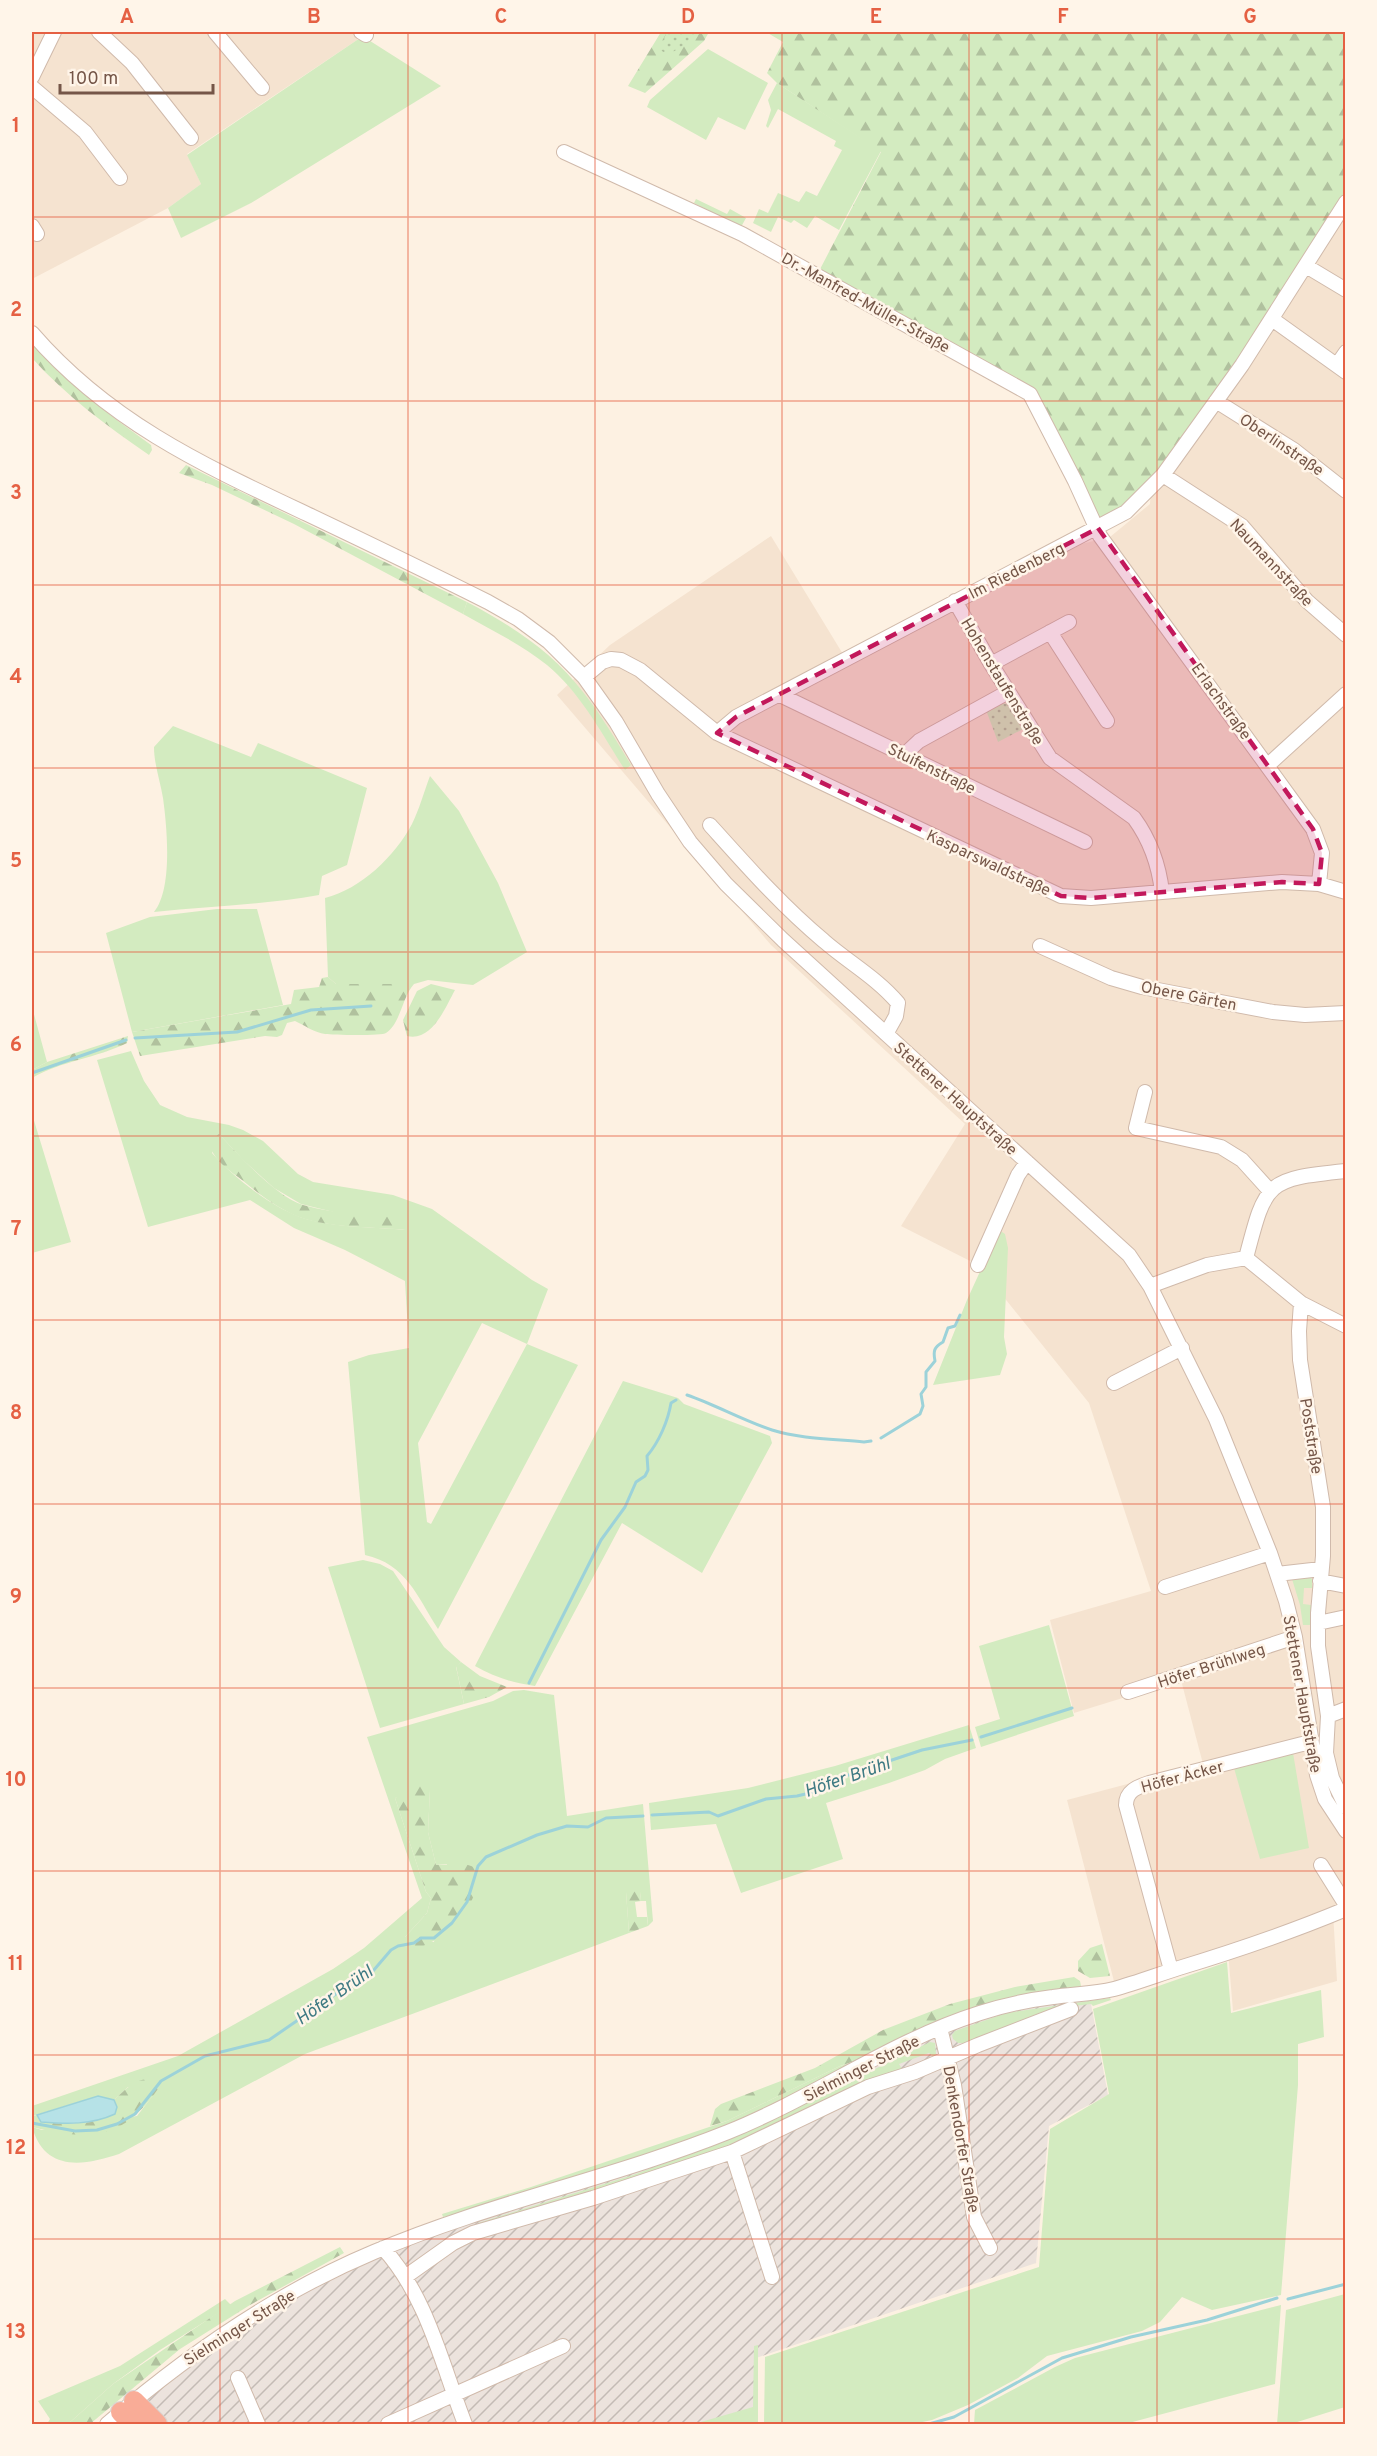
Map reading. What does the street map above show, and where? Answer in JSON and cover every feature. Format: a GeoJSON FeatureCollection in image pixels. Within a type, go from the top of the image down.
{"type":"FeatureCollection","features":[{"type":"Feature","properties":{"kind":"highway"},"geometry":{"type":"LineString","coordinates":[[123,2415],[157,2424]]}},
{"type":"Feature","properties":{"kind":"street"},"geometry":{"type":"LineString","coordinates":[[32,77],[54,32]]}},
{"type":"Feature","properties":{"kind":"street"},"geometry":{"type":"LineString","coordinates":[[99,32],[143,75],[191,138]]}},
{"type":"Feature","properties":{"kind":"street"},"geometry":{"type":"LineString","coordinates":[[215,32],[262,88]]}},
{"type":"Feature","properties":{"kind":"street"},"geometry":{"type":"LineString","coordinates":[[32,87],[85,132],[120,178]]}},
{"type":"Feature","properties":{"kind":"street","name":"Dr.-Manfred-Müller-Straße"},"geometry":{"type":"LineString","coordinates":[[564,152],[742,234],[1030,394],[1098,528]]}},
{"type":"Feature","properties":{"kind":"street","name":"Im Riedenberg"},"geometry":{"type":"LineString","coordinates":[[717,733],[736,717],[1126,512],[1163,475],[1216,401],[1272,320],[1346,202]]}},
{"type":"Feature","properties":{"kind":"street"},"geometry":{"type":"LineString","coordinates":[[1306,266],[1346,290]]}},
{"type":"Feature","properties":{"kind":"street"},"geometry":{"type":"LineString","coordinates":[[1272,320],[1341,368],[1346,352]]}},
{"type":"Feature","properties":{"kind":"street","name":"Stettener Hauptstraße"},"geometry":{"type":"LineString","coordinates":[[32,333],[51,354],[115,410],[163,442],[214,470],[488,602],[518,619],[549,642],[584,677],[616,722],[658,794],[690,842],[712,869],[783,940],[1113,1238],[1142,1270],[1182,1348],[1233,1459],[1270,1553],[1295,1637],[1317,1775],[1325,1799],[1346,1831]]}},
{"type":"Feature","properties":{"kind":"street","name":"Oberlinstraße"},"geometry":{"type":"LineString","coordinates":[[1216,401],[1294,450],[1346,491]]}},
{"type":"Feature","properties":{"kind":"street","name":"Naumannstraße"},"geometry":{"type":"LineString","coordinates":[[1163,475],[1242,526],[1307,601],[1346,636]]}},
{"type":"Feature","properties":{"kind":"street","name":"Erlachstraße"},"geometry":{"type":"LineString","coordinates":[[1098,528],[1106,544],[1268,765],[1317,836],[1322,861],[1319,884]]}},
{"type":"Feature","properties":{"kind":"street","name":"Hohenstaufenstraße"},"geometry":{"type":"LineString","coordinates":[[955,601],[991,664],[1050,758],[1134,818],[1142,829],[1153,852],[1162,892]]}},
{"type":"Feature","properties":{"kind":"street"},"geometry":{"type":"LineString","coordinates":[[991,664],[1069,622]]}},
{"type":"Feature","properties":{"kind":"street"},"geometry":{"type":"LineString","coordinates":[[1050,632],[1107,721]]}},
{"type":"Feature","properties":{"kind":"street"},"geometry":{"type":"LineString","coordinates":[[584,677],[602,662],[611,659],[621,660],[640,670],[717,733]]}},
{"type":"Feature","properties":{"kind":"street"},"geometry":{"type":"LineString","coordinates":[[904,755],[919,741],[1008,692]]}},
{"type":"Feature","properties":{"kind":"street"},"geometry":{"type":"LineString","coordinates":[[1268,765],[1346,694]]}},
{"type":"Feature","properties":{"kind":"street","name":"Stuifenstraße"},"geometry":{"type":"LineString","coordinates":[[780,695],[1085,842]]}},
{"type":"Feature","properties":{"kind":"street","name":"Kasparswaldstraße"},"geometry":{"type":"LineString","coordinates":[[717,733],[1050,892],[1083,898],[1282,882],[1319,884],[1345,891]]}},
{"type":"Feature","properties":{"kind":"street"},"geometry":{"type":"LineString","coordinates":[[710,825],[782,903],[824,941],[892,995],[898,1003],[898,1010],[886,1034]]}},
{"type":"Feature","properties":{"kind":"street","name":"Obere Gärten"},"geometry":{"type":"LineString","coordinates":[[1040,946],[1111,978],[1142,987],[1273,1012],[1305,1015],[1346,1013]]}},
{"type":"Feature","properties":{"kind":"street"},"geometry":{"type":"LineString","coordinates":[[1145,1092],[1136,1128],[1221,1147],[1242,1160],[1270,1191]]}},
{"type":"Feature","properties":{"kind":"street"},"geometry":{"type":"LineString","coordinates":[[978,1265],[1018,1175],[1027,1162]]}},
{"type":"Feature","properties":{"kind":"street"},"geometry":{"type":"LineString","coordinates":[[1246,1258],[1258,1211],[1270,1191],[1294,1177],[1346,1171]]}},
{"type":"Feature","properties":{"kind":"street"},"geometry":{"type":"LineString","coordinates":[[1150,1286],[1207,1264],[1246,1258],[1301,1304],[1346,1326]]}},
{"type":"Feature","properties":{"kind":"street","name":"Poststraße"},"geometry":{"type":"LineString","coordinates":[[1301,1304],[1300,1360],[1323,1507],[1318,1623],[1320,1663],[1326,1701]]}},
{"type":"Feature","properties":{"kind":"street"},"geometry":{"type":"LineString","coordinates":[[1114,1383],[1182,1348]]}},
{"type":"Feature","properties":{"kind":"street"},"geometry":{"type":"LineString","coordinates":[[1165,1587],[1270,1553]]}},
{"type":"Feature","properties":{"kind":"street"},"geometry":{"type":"LineString","coordinates":[[1277,1574],[1321,1575],[1346,1586]]}},
{"type":"Feature","properties":{"kind":"street"},"geometry":{"type":"LineString","coordinates":[[1318,1623],[1346,1617]]}},
{"type":"Feature","properties":{"kind":"street","name":"Höfer Brühlweg"},"geometry":{"type":"LineString","coordinates":[[1128,1692],[1295,1637]]}},
{"type":"Feature","properties":{"kind":"street"},"geometry":{"type":"LineString","coordinates":[[1305,1703],[1326,1701]]}},
{"type":"Feature","properties":{"kind":"street","name":"Stettener Hauptstraße"},"geometry":{"type":"LineString","coordinates":[[1326,1701],[1328,1766],[1346,1807]]}},
{"type":"Feature","properties":{"kind":"street"},"geometry":{"type":"LineString","coordinates":[[1328,1716],[1346,1709]]}},
{"type":"Feature","properties":{"kind":"street","name":"Höfer Äcker"},"geometry":{"type":"LineString","coordinates":[[1171,1970],[1126,1805],[1128,1794],[1137,1787],[1149,1783],[1310,1742]]}},
{"type":"Feature","properties":{"kind":"street"},"geometry":{"type":"LineString","coordinates":[[1321,1865],[1346,1907]]}},
{"type":"Feature","properties":{"kind":"street","name":"Sielminger Straße"},"geometry":{"type":"LineString","coordinates":[[123,2415],[194,2354],[254,2315],[329,2272],[382,2248],[476,2214],[615,2172],[730,2131],[778,2110],[880,2056],[940,2028],[999,2007],[1050,1997],[1110,1990],[1225,1954],[1346,1907]]}},
{"type":"Feature","properties":{"kind":"street","name":"Sielminger Straße"},"geometry":{"type":"LineString","coordinates":[[405,2277],[453,2243],[473,2233],[593,2198],[732,2152],[868,2087],[915,2072],[1071,2009]]}},
{"type":"Feature","properties":{"kind":"street","name":"Denkendorfer Straße"},"geometry":{"type":"LineString","coordinates":[[940,2028],[954,2085],[972,2207],[977,2225],[990,2248]]}},
{"type":"Feature","properties":{"kind":"street"},"geometry":{"type":"LineString","coordinates":[[732,2152],[772,2277]]}},
{"type":"Feature","properties":{"kind":"street"},"geometry":{"type":"LineString","coordinates":[[382,2248],[405,2277],[418,2303],[465,2424]]}},
{"type":"Feature","properties":{"kind":"street"},"geometry":{"type":"LineString","coordinates":[[388,2424],[563,2346]]}},
{"type":"Feature","properties":{"kind":"street"},"geometry":{"type":"LineString","coordinates":[[238,2378],[258,2424]]}},
{"type":"Feature","properties":{"kind":"highlighted area"},"geometry":{"type":"Polygon","coordinates":[[[1098,528],[1313,829],[1322,853],[1319,884],[1282,882],[1091,898],[1061,896],[717,733],[736,717],[1098,528]]]}},
{"type":"Feature","properties":{"kind":"shaded area"},"geometry":{"type":"Polygon","coordinates":[[[32,32],[365,32],[357,40],[187,154],[201,184],[168,208],[32,279],[32,32]]]}},
{"type":"Feature","properties":{"kind":"shaded area"},"geometry":{"type":"Polygon","coordinates":[[[1345,202],[1346,1907],[1333,1912],[1337,1981],[1233,2011],[1228,1951],[1116,1989],[1067,1800],[1203,1764],[1181,1680],[1074,1713],[1050,1620],[1151,1591],[1089,1403],[978,1265],[901,1226],[965,1124],[771,945],[557,695],[610,645],[771,536],[849,664],[1081,544],[1110,537],[1150,504],[1151,489],[1345,202]]]}},
{"type":"Feature","properties":{"kind":"shaded area"},"geometry":{"type":"Polygon","coordinates":[[[1089,1993],[1108,2095],[1049,2126],[1036,2263],[756,2358],[756,2408],[700,2424],[157,2424],[134,2401],[329,2272],[615,2172],[940,2028],[1089,1993]]]}},
{"type":"Feature","properties":{"kind":"green space"},"geometry":{"type":"Polygon","coordinates":[[[661,32],[709,32],[704,41],[645,93],[628,86],[661,32]]]}},
{"type":"Feature","properties":{"kind":"green space"},"geometry":{"type":"Polygon","coordinates":[[[667,32],[699,32],[697,37],[668,55],[659,49],[667,32]]]}},
{"type":"Feature","properties":{"kind":"green space"},"geometry":{"type":"Polygon","coordinates":[[[766,32],[1345,32],[1345,202],[1163,475],[1098,528],[1030,394],[817,275],[881,152],[777,83],[767,73],[783,42],[766,32]]]}},
{"type":"Feature","properties":{"kind":"green space"},"geometry":{"type":"Polygon","coordinates":[[[367,39],[441,86],[251,203],[181,238],[168,208],[201,184],[187,155],[357,40],[367,39]]]}},
{"type":"Feature","properties":{"kind":"green space"},"geometry":{"type":"Polygon","coordinates":[[[708,49],[768,83],[745,130],[718,117],[706,140],[647,107],[650,100],[708,49]]]}},
{"type":"Feature","properties":{"kind":"green space"},"geometry":{"type":"Polygon","coordinates":[[[777,83],[881,151],[839,230],[815,216],[807,228],[794,220],[791,223],[778,217],[771,232],[753,223],[759,209],[768,213],[778,193],[799,202],[806,191],[817,196],[842,150],[834,146],[836,141],[778,109],[768,128],[766,126],[771,110],[768,100],[777,83]]]}},
{"type":"Feature","properties":{"kind":"green space"},"geometry":{"type":"Polygon","coordinates":[[[696,199],[727,214],[730,209],[746,218],[741,227],[694,203],[696,199]]]}},
{"type":"Feature","properties":{"kind":"green space"},"geometry":{"type":"Polygon","coordinates":[[[32,344],[89,398],[151,445],[152,450],[149,455],[102,422],[59,385],[32,358],[32,344]]]}},
{"type":"Feature","properties":{"kind":"green space"},"geometry":{"type":"Polygon","coordinates":[[[186,465],[467,602],[463,614],[294,524],[212,485],[179,473],[186,465]]]}},
{"type":"Feature","properties":{"kind":"green space"},"geometry":{"type":"Polygon","coordinates":[[[467,602],[515,630],[558,664],[590,701],[631,765],[625,770],[590,714],[559,676],[527,650],[463,614],[467,602]]]}},
{"type":"Feature","properties":{"kind":"green space"},"geometry":{"type":"Polygon","coordinates":[[[1000,703],[1008,704],[1023,729],[998,742],[986,710],[1000,703]]]}},
{"type":"Feature","properties":{"kind":"green space"},"geometry":{"type":"Polygon","coordinates":[[[173,726],[251,757],[258,743],[367,788],[347,865],[322,876],[319,895],[154,912],[164,889],[167,841],[165,810],[154,747],[173,726]]]}},
{"type":"Feature","properties":{"kind":"green space"},"geometry":{"type":"Polygon","coordinates":[[[430,776],[459,811],[498,883],[527,952],[473,985],[428,980],[414,984],[336,984],[328,977],[325,898],[338,894],[364,879],[376,870],[396,848],[412,824],[430,776]]]}},
{"type":"Feature","properties":{"kind":"green space"},"geometry":{"type":"Polygon","coordinates":[[[217,909],[257,909],[283,1005],[132,1032],[106,933],[150,917],[217,909]]]}},
{"type":"Feature","properties":{"kind":"green space"},"geometry":{"type":"Polygon","coordinates":[[[328,977],[336,984],[414,984],[395,1023],[383,1034],[325,1034],[313,1031],[295,1021],[287,1023],[282,1035],[277,1037],[265,1036],[140,1056],[132,1032],[291,1004],[294,990],[319,987],[322,978],[328,977]]]}},
{"type":"Feature","properties":{"kind":"green space"},"geometry":{"type":"Polygon","coordinates":[[[431,984],[455,990],[431,1029],[424,1034],[407,1036],[403,1020],[417,991],[431,984]]]}},
{"type":"Feature","properties":{"kind":"green space"},"geometry":{"type":"Polygon","coordinates":[[[32,1007],[47,1062],[32,1070],[32,1007]]]}},
{"type":"Feature","properties":{"kind":"green space"},"geometry":{"type":"Polygon","coordinates":[[[128,1036],[127,1043],[55,1067],[32,1078],[32,1070],[47,1062],[128,1036]]]}},
{"type":"Feature","properties":{"kind":"green space"},"geometry":{"type":"Polygon","coordinates":[[[131,1051],[144,1081],[160,1105],[187,1117],[243,1130],[263,1141],[298,1174],[313,1182],[393,1195],[432,1209],[548,1289],[527,1344],[578,1365],[438,1629],[416,1593],[401,1574],[379,1559],[365,1555],[348,1362],[369,1355],[409,1348],[405,1281],[345,1250],[294,1228],[250,1200],[148,1227],[97,1060],[131,1051]],[[219,1134],[212,1153],[232,1173],[268,1201],[294,1215],[331,1224],[407,1230],[301,1204],[274,1188],[219,1134]],[[482,1323],[418,1443],[427,1522],[431,1524],[527,1344],[482,1323]]]}},
{"type":"Feature","properties":{"kind":"green space"},"geometry":{"type":"Polygon","coordinates":[[[32,1114],[71,1242],[32,1253],[32,1114]]]}},
{"type":"Feature","properties":{"kind":"green space"},"geometry":{"type":"Polygon","coordinates":[[[219,1134],[269,1184],[292,1200],[329,1211],[412,1219],[408,1230],[317,1222],[280,1208],[220,1162],[210,1147],[213,1138],[219,1134]]]}},
{"type":"Feature","properties":{"kind":"green space"},"geometry":{"type":"Polygon","coordinates":[[[999,1230],[1005,1234],[1008,1248],[1004,1337],[1007,1354],[1000,1375],[933,1385],[967,1300],[999,1230]]]}},
{"type":"Feature","properties":{"kind":"green space"},"geometry":{"type":"Polygon","coordinates":[[[623,1381],[678,1398],[684,1404],[770,1436],[772,1443],[702,1573],[622,1523],[535,1686],[511,1681],[475,1666],[623,1381]]]}},
{"type":"Feature","properties":{"kind":"green space"},"geometry":{"type":"Polygon","coordinates":[[[363,1560],[380,1564],[393,1571],[444,1647],[461,1662],[456,1667],[464,1704],[380,1728],[328,1567],[363,1560]]]}},
{"type":"Feature","properties":{"kind":"green space"},"geometry":{"type":"Polygon","coordinates":[[[1308,1575],[1312,1579],[1312,1588],[1304,1588],[1303,1604],[1311,1605],[1311,1625],[1303,1625],[1292,1579],[1308,1575]]]}},
{"type":"Feature","properties":{"kind":"green space"},"geometry":{"type":"Polygon","coordinates":[[[1049,1625],[1074,1716],[981,1747],[975,1727],[1000,1719],[979,1646],[1049,1625]]]}},
{"type":"Feature","properties":{"kind":"green space"},"geometry":{"type":"Polygon","coordinates":[[[461,1662],[480,1676],[507,1687],[489,1697],[464,1704],[456,1666],[461,1662]]]}},
{"type":"Feature","properties":{"kind":"green space"},"geometry":{"type":"Polygon","coordinates":[[[524,1690],[554,1695],[567,1816],[643,1804],[653,1921],[648,1926],[646,1901],[641,1901],[640,1892],[626,1892],[629,1933],[305,2054],[119,2154],[79,2163],[67,2162],[46,2152],[38,2142],[32,2127],[42,2130],[137,2116],[158,2089],[157,2085],[128,2087],[114,2100],[98,2096],[32,2116],[32,2106],[178,2056],[333,1969],[364,1948],[422,1898],[367,1737],[493,1701],[513,1691],[524,1690]],[[430,1790],[395,1798],[426,1892],[431,1898],[427,1913],[405,1937],[434,1942],[447,1864],[436,1865],[428,1832],[430,1790]]]}},
{"type":"Feature","properties":{"kind":"green space"},"geometry":{"type":"Polygon","coordinates":[[[969,1725],[976,1748],[945,1759],[925,1770],[826,1803],[843,1859],[741,1893],[716,1824],[651,1830],[649,1803],[748,1788],[835,1766],[969,1725]]]}},
{"type":"Feature","properties":{"kind":"green space"},"geometry":{"type":"Polygon","coordinates":[[[1293,1753],[1309,1848],[1260,1859],[1234,1768],[1293,1753]]]}},
{"type":"Feature","properties":{"kind":"green space"},"geometry":{"type":"Polygon","coordinates":[[[427,1782],[430,1790],[428,1832],[436,1865],[465,1864],[483,1870],[472,1900],[459,1921],[440,1937],[412,1951],[405,1937],[427,1913],[431,1898],[426,1892],[395,1798],[427,1782]]]}},
{"type":"Feature","properties":{"kind":"green space"},"geometry":{"type":"Polygon","coordinates":[[[635,1889],[640,1892],[641,1901],[635,1902],[637,1917],[647,1917],[648,1926],[629,1933],[626,1892],[635,1889]]]}},
{"type":"Feature","properties":{"kind":"green space"},"geometry":{"type":"Polygon","coordinates":[[[1102,1944],[1110,1976],[1090,1978],[1078,1971],[1078,1961],[1090,1948],[1102,1944]]]}},
{"type":"Feature","properties":{"kind":"green space"},"geometry":{"type":"Polygon","coordinates":[[[1227,1962],[1231,2013],[1321,1990],[1324,2037],[1298,2044],[1298,2085],[1281,2295],[1212,2310],[1182,2297],[1160,2322],[1142,2331],[1047,2356],[1018,2378],[968,2405],[932,2420],[913,2424],[764,2424],[765,2357],[1039,2267],[1050,2129],[1109,2094],[1093,2009],[1227,1962]]]}},
{"type":"Feature","properties":{"kind":"green space"},"geometry":{"type":"Polygon","coordinates":[[[1074,1977],[1080,1981],[1082,1991],[1059,1992],[840,2066],[727,2121],[710,2126],[715,2109],[721,2104],[815,2068],[883,2030],[950,2004],[1015,1987],[1074,1977]]]}},
{"type":"Feature","properties":{"kind":"green space"},"geometry":{"type":"Polygon","coordinates":[[[331,1980],[338,1980],[342,1986],[340,1990],[301,2017],[294,2005],[294,2000],[331,1980]]]}},
{"type":"Feature","properties":{"kind":"green space"},"geometry":{"type":"Polygon","coordinates":[[[1110,1998],[1111,2000],[1093,2006],[1091,2004],[1065,2007],[966,2043],[958,2043],[952,2035],[955,2031],[1006,2013],[1110,1998]]]}},
{"type":"Feature","properties":{"kind":"green space"},"geometry":{"type":"Polygon","coordinates":[[[930,2042],[935,2043],[934,2057],[929,2053],[899,2064],[902,2069],[877,2077],[729,2147],[479,2227],[478,2223],[633,2175],[713,2145],[787,2112],[930,2042]]]}},
{"type":"Feature","properties":{"kind":"green space"},"geometry":{"type":"Polygon","coordinates":[[[865,2059],[794,2096],[687,2143],[487,2207],[443,2217],[442,2214],[531,2187],[727,2121],[840,2066],[865,2059]]]}},
{"type":"Feature","properties":{"kind":"green space"},"geometry":{"type":"Polygon","coordinates":[[[148,2079],[157,2085],[158,2089],[131,2119],[117,2128],[88,2135],[53,2132],[32,2127],[32,2116],[37,2115],[41,2122],[66,2124],[91,2122],[117,2107],[114,2100],[130,2086],[148,2079]]]}},
{"type":"Feature","properties":{"kind":"green space"},"geometry":{"type":"Polygon","coordinates":[[[340,2247],[344,2253],[250,2305],[180,2349],[90,2424],[68,2424],[113,2384],[235,2301],[340,2247]]]}},
{"type":"Feature","properties":{"kind":"green space"},"geometry":{"type":"Polygon","coordinates":[[[1345,2294],[1345,2407],[1291,2424],[1277,2424],[1286,2310],[1345,2294]]]}},
{"type":"Feature","properties":{"kind":"green space"},"geometry":{"type":"Polygon","coordinates":[[[225,2299],[231,2305],[160,2350],[113,2384],[68,2424],[47,2424],[50,2419],[38,2401],[120,2366],[225,2299]]]}},
{"type":"Feature","properties":{"kind":"green space"},"geometry":{"type":"Polygon","coordinates":[[[1281,2305],[1275,2384],[1125,2424],[974,2424],[975,2410],[1075,2358],[1281,2305]]]}},
{"type":"Feature","properties":{"kind":"green space"},"geometry":{"type":"Polygon","coordinates":[[[758,2345],[758,2424],[694,2424],[753,2407],[754,2346],[758,2345]]]}},
{"type":"Feature","properties":{"kind":"water"},"geometry":{"type":"Polygon","coordinates":[[[98,2096],[114,2100],[117,2107],[115,2114],[88,2122],[70,2123],[41,2122],[37,2115],[98,2096]]]}},
{"type":"Feature","properties":{"kind":"waterway"},"geometry":{"type":"LineString","coordinates":[[135,1038],[237,1032],[311,1010],[371,1006]]}},
{"type":"Feature","properties":{"kind":"waterway"},"geometry":{"type":"LineString","coordinates":[[32,1073],[126,1040]]}},
{"type":"Feature","properties":{"kind":"waterway"},"geometry":{"type":"LineString","coordinates":[[881,1438],[920,1414],[923,1406],[921,1394],[926,1387],[926,1372],[935,1361],[935,1350],[943,1342],[948,1328],[955,1326],[960,1315]]}},
{"type":"Feature","properties":{"kind":"waterway"},"geometry":{"type":"LineString","coordinates":[[687,1395],[783,1433],[818,1438],[871,1441]]}},
{"type":"Feature","properties":{"kind":"waterway"},"geometry":{"type":"LineString","coordinates":[[529,1683],[601,1540],[625,1507],[636,1482],[645,1476],[648,1470],[647,1456],[662,1431],[671,1403],[676,1400]]}},
{"type":"Feature","properties":{"kind":"waterway","name":"Höfer Brühl"},"geometry":{"type":"LineString","coordinates":[[981,1737],[1072,1708]]}},
{"type":"Feature","properties":{"kind":"waterway","name":"Höfer Brühl"},"geometry":{"type":"LineString","coordinates":[[652,1815],[709,1812],[718,1816],[766,1799],[814,1792],[839,1777],[853,1774],[863,1775],[879,1770],[889,1761],[922,1750],[972,1740]]}},
{"type":"Feature","properties":{"kind":"waterway","name":"Höfer Brühl"},"geometry":{"type":"LineString","coordinates":[[32,2123],[75,2131],[97,2130],[117,2124],[135,2114],[161,2081],[205,2056],[269,2040],[343,1989],[353,1986],[373,1971],[391,1950],[414,1943],[421,1938],[434,1938],[452,1923],[467,1902],[478,1866],[486,1857],[537,1835],[567,1826],[588,1827],[606,1818],[643,1816]]}},
{"type":"Feature","properties":{"kind":"waterway"},"geometry":{"type":"LineString","coordinates":[[1288,2299],[1346,2284]]}},
{"type":"Feature","properties":{"kind":"waterway"},"geometry":{"type":"LineString","coordinates":[[929,2424],[954,2417],[1062,2358],[1131,2337],[1207,2320],[1277,2298]]}}]}
